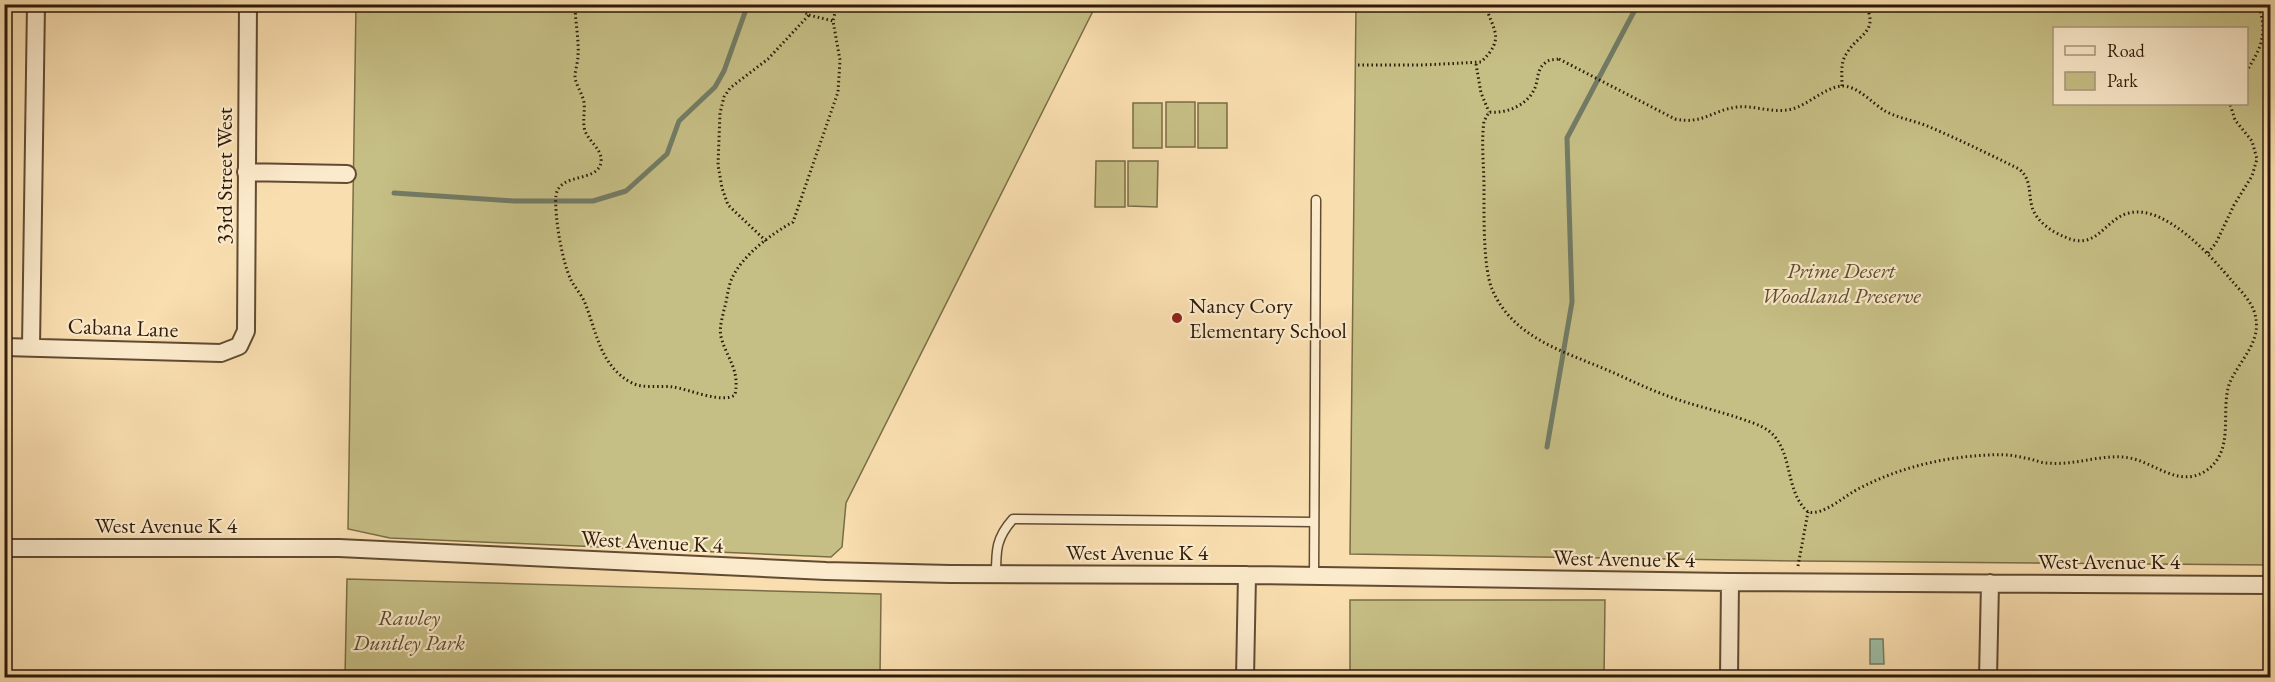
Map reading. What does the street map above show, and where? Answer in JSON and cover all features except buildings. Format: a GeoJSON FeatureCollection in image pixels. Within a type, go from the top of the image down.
{"type":"FeatureCollection","features":[{"type":"Feature","properties":{"kind":"street"},"geometry":{"type":"LineString","coordinates":[[31,347],[36,4]]}},
{"type":"Feature","properties":{"kind":"street","name":"33rd Street West"},"geometry":{"type":"LineString","coordinates":[[239,346],[246,332],[248,4]]}},
{"type":"Feature","properties":{"kind":"street"},"geometry":{"type":"LineString","coordinates":[[246,172],[346,174]]}},
{"type":"Feature","properties":{"kind":"street","name":"Cabana Lane"},"geometry":{"type":"LineString","coordinates":[[4,347],[221,353],[239,346]]}},
{"type":"Feature","properties":{"kind":"street","name":"West Avenue K 4"},"geometry":{"type":"LineString","coordinates":[[4,548],[339,548],[826,571],[996,574],[2271,585]]}},
{"type":"Feature","properties":{"kind":"street"},"geometry":{"type":"LineString","coordinates":[[1245,678],[1247,575]]}},
{"type":"Feature","properties":{"kind":"street"},"geometry":{"type":"LineString","coordinates":[[1729,678],[1730,582]]}},
{"type":"Feature","properties":{"kind":"street"},"geometry":{"type":"LineString","coordinates":[[1988,678],[1990,583]]}},
{"type":"Feature","properties":{"kind":"lane"},"geometry":{"type":"LineString","coordinates":[[1314,576],[1316,200]]}},
{"type":"Feature","properties":{"kind":"lane"},"geometry":{"type":"LineString","coordinates":[[996,574],[996,545],[1004,529],[1013,519],[1313,522]]}},
{"type":"Feature","properties":{"kind":"path"},"geometry":{"type":"LineString","coordinates":[[575,4],[579,53],[575,79],[584,102],[584,128],[602,159],[599,168],[560,186],[556,194],[559,238],[571,279],[585,301],[599,348],[623,377],[634,384],[673,387],[721,398],[731,398],[735,395],[736,389],[734,365],[721,337],[720,325],[732,279],[765,241],[793,222],[838,92],[840,60],[833,21],[837,4]]}},
{"type":"Feature","properties":{"kind":"path"},"geometry":{"type":"LineString","coordinates":[[790,4],[809,15],[833,21]]}},
{"type":"Feature","properties":{"kind":"path"},"geometry":{"type":"LineString","coordinates":[[1358,65],[1476,64],[1481,62],[1489,55],[1496,39],[1496,31],[1485,4]]}},
{"type":"Feature","properties":{"kind":"path"},"geometry":{"type":"LineString","coordinates":[[1842,86],[1842,70],[1847,52],[1869,29],[1871,19],[1865,4]]}},
{"type":"Feature","properties":{"kind":"path"},"geometry":{"type":"LineString","coordinates":[[2248,70],[2264,34],[2258,4]]}},
{"type":"Feature","properties":{"kind":"path"},"geometry":{"type":"LineString","coordinates":[[765,241],[728,205],[722,188],[718,165],[718,137],[724,97],[744,75],[768,59],[809,15]]}},
{"type":"Feature","properties":{"kind":"path"},"geometry":{"type":"LineString","coordinates":[[1551,60],[1559,60],[1675,119],[1686,121],[1697,120],[1738,107],[1789,110],[1842,86],[1852,88],[1885,111],[1931,127],[2019,169],[2028,180],[2034,214],[2042,223],[2075,242],[2094,238],[2118,217],[2130,212],[2144,212],[2175,227],[2208,253],[2246,297],[2254,310],[2257,333],[2230,382],[2221,453],[2214,463],[2193,476],[2169,474],[2130,458],[2116,457],[2046,464],[2007,454],[1931,461],[1910,467],[1863,487],[1820,512],[1808,512],[1797,501],[1781,447],[1767,429],[1657,392],[1557,350],[1541,342],[1509,315],[1491,287],[1484,210],[1483,139],[1484,121],[1489,112],[1499,113],[1523,103],[1531,95],[1540,68],[1551,60]]}},
{"type":"Feature","properties":{"kind":"path"},"geometry":{"type":"LineString","coordinates":[[1476,64],[1481,93],[1489,112]]}},
{"type":"Feature","properties":{"kind":"path"},"geometry":{"type":"LineString","coordinates":[[2208,253],[2216,243],[2234,205],[2252,176],[2257,159],[2252,141],[2235,120],[2230,105]]}},
{"type":"Feature","properties":{"kind":"path"},"geometry":{"type":"LineString","coordinates":[[1797,582],[1798,561],[1808,512]]}},
{"type":"Feature","properties":{"kind":"green space"},"geometry":{"type":"Polygon","coordinates":[[[356,5],[1096,5],[846,503],[842,547],[831,557],[390,538],[348,529],[356,5]]]}},
{"type":"Feature","properties":{"kind":"green space","name":"Prime Desert Woodland Preserve"},"geometry":{"type":"Polygon","coordinates":[[[1356,5],[2270,5],[2270,565],[1350,554],[1356,5]]]}},
{"type":"Feature","properties":{"kind":"green space"},"geometry":{"type":"Polygon","coordinates":[[[1166,102],[1195,102],[1195,147],[1166,147],[1166,102]]]}},
{"type":"Feature","properties":{"kind":"green space"},"geometry":{"type":"Polygon","coordinates":[[[1133,103],[1162,103],[1162,148],[1133,148],[1133,103]]]}},
{"type":"Feature","properties":{"kind":"green space"},"geometry":{"type":"Polygon","coordinates":[[[1198,103],[1227,103],[1227,148],[1198,148],[1198,103]]]}},
{"type":"Feature","properties":{"kind":"green space"},"geometry":{"type":"Polygon","coordinates":[[[1096,161],[1125,161],[1125,207],[1095,207],[1096,161]]]}},
{"type":"Feature","properties":{"kind":"green space"},"geometry":{"type":"Polygon","coordinates":[[[1128,161],[1158,161],[1157,207],[1128,206],[1128,161]]]}},
{"type":"Feature","properties":{"kind":"green space","name":"Rawley Duntley Park"},"geometry":{"type":"Polygon","coordinates":[[[347,579],[881,594],[880,677],[345,677],[347,579]]]}},
{"type":"Feature","properties":{"kind":"green space"},"geometry":{"type":"Polygon","coordinates":[[[1350,600],[1605,600],[1604,677],[1350,677],[1350,600]]]}},
{"type":"Feature","properties":{"kind":"shaded area"},"geometry":{"type":"Polygon","coordinates":[[[1870,639],[1883,639],[1884,664],[1870,664],[1870,639]]]}},
{"type":"Feature","properties":{"kind":"waterway"},"geometry":{"type":"LineString","coordinates":[[394,193],[514,201],[593,201],[626,191],[667,154],[679,121],[715,87],[724,71],[748,4]]}},
{"type":"Feature","properties":{"kind":"waterway"},"geometry":{"type":"LineString","coordinates":[[1547,447],[1572,302],[1567,138],[1638,4]]}},
{"type":"Feature","properties":{"kind":"place","name":"Nancy Cory Elementary School"},"geometry":{"type":"Point","coordinates":[1177,318]}}]}
